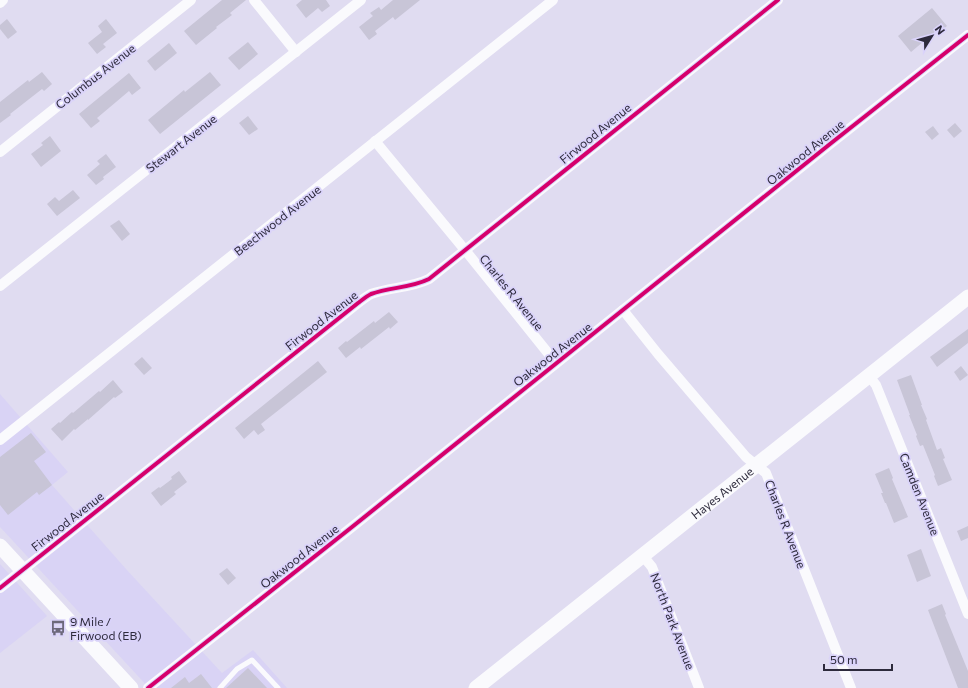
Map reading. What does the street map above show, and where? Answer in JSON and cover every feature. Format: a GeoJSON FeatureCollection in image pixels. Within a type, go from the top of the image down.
{"type":"FeatureCollection","features":[{"type":"Feature","properties":{"kind":"street"},"geometry":{"type":"LineString","coordinates":[[0,3],[4,0]]}},
{"type":"Feature","properties":{"kind":"street","name":"Columbus Avenue"},"geometry":{"type":"LineString","coordinates":[[0,152],[191,0]]}},
{"type":"Feature","properties":{"kind":"street"},"geometry":{"type":"LineString","coordinates":[[254,0],[296,52]]}},
{"type":"Feature","properties":{"kind":"street","name":"Stewart Avenue"},"geometry":{"type":"LineString","coordinates":[[0,286],[361,0]]}},
{"type":"Feature","properties":{"kind":"street","name":"Beechwood Avenue"},"geometry":{"type":"LineString","coordinates":[[0,440],[553,0]]}},
{"type":"Feature","properties":{"kind":"street","name":"Firwood Avenue"},"geometry":{"type":"LineString","coordinates":[[0,588],[358,302],[370,295],[384,290],[409,286],[429,279],[778,0]]}},
{"type":"Feature","properties":{"kind":"street","name":"Oakwood Avenue"},"geometry":{"type":"LineString","coordinates":[[148,688],[968,35]]}},
{"type":"Feature","properties":{"kind":"street","name":"Charles R Avenue"},"geometry":{"type":"LineString","coordinates":[[375,141],[556,363]]}},
{"type":"Feature","properties":{"kind":"street","name":"Hayes Avenue"},"geometry":{"type":"LineString","coordinates":[[476,688],[968,297]]}},
{"type":"Feature","properties":{"kind":"street","name":"Charles R Avenue"},"geometry":{"type":"LineString","coordinates":[[623,310],[663,360],[746,457],[766,473],[851,688]]}},
{"type":"Feature","properties":{"kind":"street","name":"Camden Avenue"},"geometry":{"type":"LineString","coordinates":[[869,376],[876,385],[968,614]]}},
{"type":"Feature","properties":{"kind":"street"},"geometry":{"type":"LineString","coordinates":[[0,546],[131,688]]}},
{"type":"Feature","properties":{"kind":"street","name":"North Park Avenue"},"geometry":{"type":"LineString","coordinates":[[643,556],[652,567],[699,688]]}},
{"type":"Feature","properties":{"kind":"lane"},"geometry":{"type":"LineString","coordinates":[[220,688],[238,669],[252,660],[278,688]]}},
{"type":"Feature","properties":{"kind":"shaded area"},"geometry":{"type":"Polygon","coordinates":[[[0,394],[68,472],[52,485],[126,569],[222,673],[253,650],[287,688],[149,688],[0,527],[0,394]]]}},
{"type":"Feature","properties":{"kind":"shaded area"},"geometry":{"type":"Polygon","coordinates":[[[0,564],[47,616],[0,653],[0,564]]]}},
{"type":"Feature","properties":{"kind":"building"},"geometry":{"type":"Polygon","coordinates":[[[222,0],[246,0],[230,13],[232,15],[196,45],[184,31],[222,0]]]}},
{"type":"Feature","properties":{"kind":"building"},"geometry":{"type":"Polygon","coordinates":[[[302,0],[326,0],[330,6],[322,12],[318,8],[306,18],[296,5],[302,0]]]}},
{"type":"Feature","properties":{"kind":"building"},"geometry":{"type":"Polygon","coordinates":[[[393,0],[420,0],[395,20],[393,17],[375,31],[377,34],[369,40],[359,27],[373,16],[370,13],[379,7],[381,10],[393,0]]]}},
{"type":"Feature","properties":{"kind":"building"},"geometry":{"type":"Polygon","coordinates":[[[932,8],[947,26],[938,33],[936,31],[911,52],[898,36],[932,8]]]}},
{"type":"Feature","properties":{"kind":"building"},"geometry":{"type":"Polygon","coordinates":[[[7,19],[17,32],[8,39],[0,29],[0,25],[7,19]]]}},
{"type":"Feature","properties":{"kind":"building"},"geometry":{"type":"Polygon","coordinates":[[[106,19],[117,33],[103,44],[106,47],[97,54],[88,43],[102,32],[98,26],[106,19]]]}},
{"type":"Feature","properties":{"kind":"building"},"geometry":{"type":"Polygon","coordinates":[[[248,42],[258,54],[239,70],[228,58],[248,42]]]}},
{"type":"Feature","properties":{"kind":"building"},"geometry":{"type":"Polygon","coordinates":[[[169,43],[177,53],[155,71],[147,61],[169,43]]]}},
{"type":"Feature","properties":{"kind":"building"},"geometry":{"type":"Polygon","coordinates":[[[42,72],[52,84],[44,91],[42,89],[0,123],[0,102],[28,80],[29,82],[42,72]]]}},
{"type":"Feature","properties":{"kind":"building"},"geometry":{"type":"Polygon","coordinates":[[[210,72],[221,85],[160,134],[148,120],[184,90],[185,92],[210,72]]]}},
{"type":"Feature","properties":{"kind":"building"},"geometry":{"type":"Polygon","coordinates":[[[129,73],[141,88],[132,95],[129,91],[97,118],[100,121],[91,128],[79,114],[129,73]]]}},
{"type":"Feature","properties":{"kind":"building"},"geometry":{"type":"Polygon","coordinates":[[[248,116],[258,129],[249,135],[239,123],[248,116]]]}},
{"type":"Feature","properties":{"kind":"building"},"geometry":{"type":"Polygon","coordinates":[[[955,123],[962,131],[954,138],[947,130],[955,123]]]}},
{"type":"Feature","properties":{"kind":"building"},"geometry":{"type":"Polygon","coordinates":[[[933,126],[939,134],[932,140],[925,132],[933,126]]]}},
{"type":"Feature","properties":{"kind":"building"},"geometry":{"type":"Polygon","coordinates":[[[50,136],[61,151],[41,167],[31,154],[43,145],[41,143],[50,136]]]}},
{"type":"Feature","properties":{"kind":"building"},"geometry":{"type":"Polygon","coordinates":[[[106,154],[116,167],[103,177],[104,179],[96,185],[87,175],[100,164],[97,161],[106,154]]]}},
{"type":"Feature","properties":{"kind":"building"},"geometry":{"type":"Polygon","coordinates":[[[73,190],[80,198],[57,216],[47,204],[55,197],[59,201],[73,190]]]}},
{"type":"Feature","properties":{"kind":"building"},"geometry":{"type":"Polygon","coordinates":[[[119,220],[130,234],[122,241],[110,226],[119,220]]]}},
{"type":"Feature","properties":{"kind":"building"},"geometry":{"type":"Polygon","coordinates":[[[389,312],[398,322],[390,329],[389,327],[361,349],[360,347],[346,358],[338,348],[374,321],[375,323],[389,312]]]}},
{"type":"Feature","properties":{"kind":"building"},"geometry":{"type":"Polygon","coordinates":[[[968,329],[968,343],[937,367],[930,357],[968,329]]]}},
{"type":"Feature","properties":{"kind":"building"},"geometry":{"type":"Polygon","coordinates":[[[142,357],[152,368],[144,375],[134,364],[142,357]]]}},
{"type":"Feature","properties":{"kind":"building"},"geometry":{"type":"Polygon","coordinates":[[[318,361],[327,372],[261,424],[265,430],[258,435],[254,430],[244,439],[235,428],[318,361]]]}},
{"type":"Feature","properties":{"kind":"building"},"geometry":{"type":"Polygon","coordinates":[[[961,366],[968,375],[960,381],[954,372],[961,366]]]}},
{"type":"Feature","properties":{"kind":"building"},"geometry":{"type":"Polygon","coordinates":[[[911,375],[937,450],[941,448],[945,458],[943,459],[952,480],[938,486],[923,445],[920,446],[916,436],[917,435],[897,380],[911,375]]]}},
{"type":"Feature","properties":{"kind":"building"},"geometry":{"type":"Polygon","coordinates":[[[113,380],[123,392],[115,398],[114,397],[88,420],[75,430],[74,429],[62,441],[51,429],[99,391],[100,392],[113,380]]]}},
{"type":"Feature","properties":{"kind":"building"},"geometry":{"type":"Polygon","coordinates":[[[31,433],[46,452],[34,461],[52,485],[39,495],[37,492],[8,515],[0,505],[0,457],[31,433]]]}},
{"type":"Feature","properties":{"kind":"building"},"geometry":{"type":"Polygon","coordinates":[[[889,468],[908,517],[894,523],[881,493],[883,493],[875,474],[889,468]]]}},
{"type":"Feature","properties":{"kind":"building"},"geometry":{"type":"Polygon","coordinates":[[[179,471],[187,482],[174,492],[176,494],[161,506],[151,493],[172,479],[171,477],[179,471]]]}},
{"type":"Feature","properties":{"kind":"building"},"geometry":{"type":"Polygon","coordinates":[[[968,526],[968,538],[961,541],[957,531],[968,526]]]}},
{"type":"Feature","properties":{"kind":"building"},"geometry":{"type":"Polygon","coordinates":[[[921,549],[931,576],[917,582],[907,555],[921,549]]]}},
{"type":"Feature","properties":{"kind":"building"},"geometry":{"type":"Polygon","coordinates":[[[227,568],[236,578],[228,585],[219,574],[227,568]]]}},
{"type":"Feature","properties":{"kind":"building"},"geometry":{"type":"Polygon","coordinates":[[[942,604],[968,671],[968,688],[958,688],[928,610],[942,604]]]}},
{"type":"Feature","properties":{"kind":"building"},"geometry":{"type":"Polygon","coordinates":[[[248,668],[267,688],[226,688],[248,668]]]}},
{"type":"Feature","properties":{"kind":"building"},"geometry":{"type":"Polygon","coordinates":[[[201,674],[212,688],[171,688],[185,677],[189,683],[201,674]]]}},
{"type":"Feature","properties":{"kind":"cycle path"},"geometry":{"type":"LineString","coordinates":[[0,588],[364,298],[371,294],[415,284],[429,279],[778,0]]}},
{"type":"Feature","properties":{"kind":"cycle path"},"geometry":{"type":"LineString","coordinates":[[148,688],[968,35]]}},
{"type":"Feature","properties":{"kind":"place","name":"9 Mile / Firwood (EB)"},"geometry":{"type":"Point","coordinates":[58,628]}}]}
